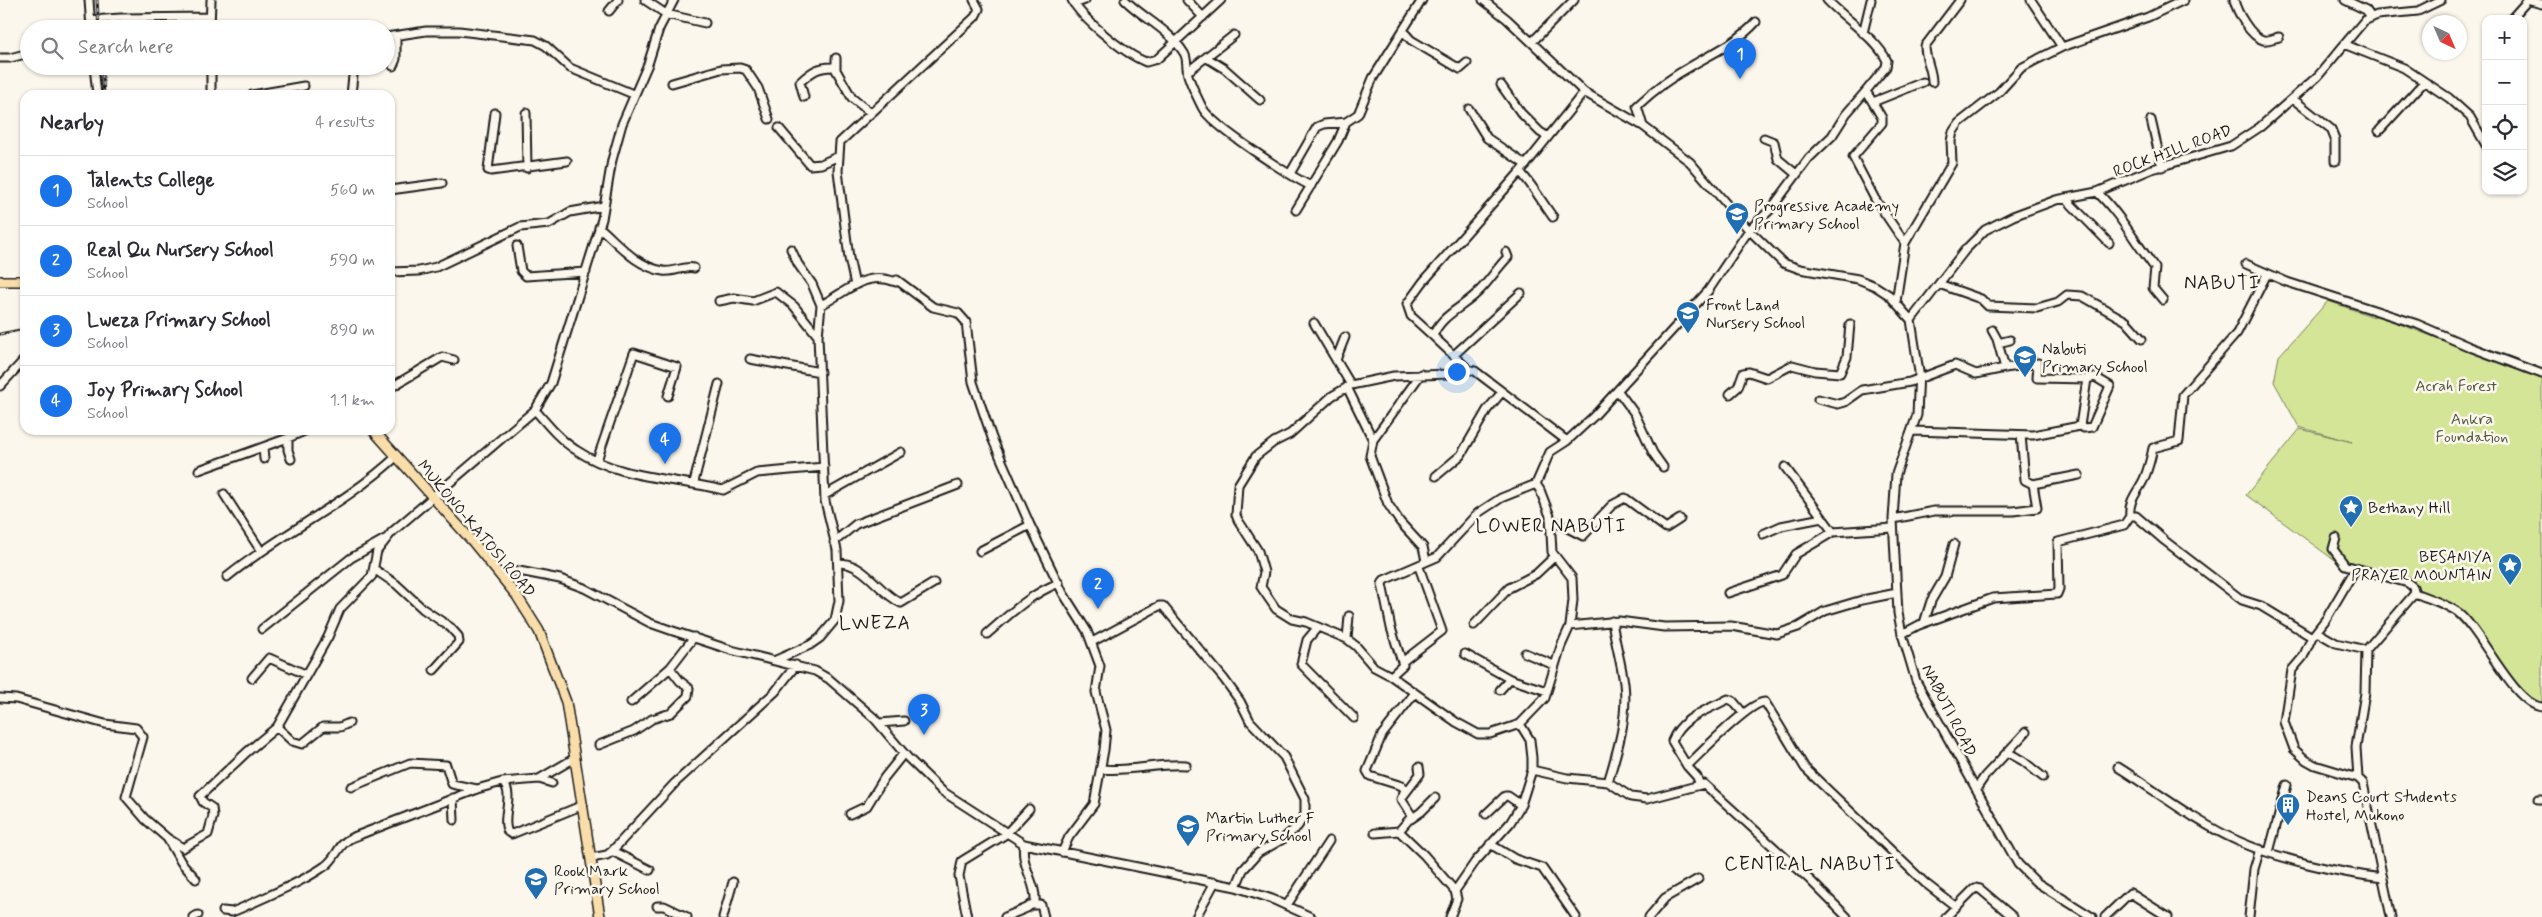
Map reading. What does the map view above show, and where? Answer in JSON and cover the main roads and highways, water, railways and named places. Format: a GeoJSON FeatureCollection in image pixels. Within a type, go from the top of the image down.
{"type":"FeatureCollection","features":[{"type":"Feature","properties":{"kind":"main road"},"geometry":{"type":"LineString","coordinates":[[0,281],[20,281]]}},
{"type":"Feature","properties":{"kind":"main road","name":"MUKONO-KATOSI ROAD"},"geometry":{"type":"LineString","coordinates":[[378,435],[501,576],[526,609],[550,654],[566,702],[600,917]]}},
{"type":"Feature","properties":{"kind":"railway"},"geometry":{"type":"LineString","coordinates":[[97,0],[98,20]]}},
{"type":"Feature","properties":{"kind":"railway"},"geometry":{"type":"LineString","coordinates":[[103,75],[104,90]]}},
{"type":"Feature","properties":{"kind":"railway"},"geometry":{"type":"LineString","coordinates":[[0,334],[20,330]]}},
{"type":"Feature","properties":{"kind":"place","name":"Talents College"},"geometry":{"type":"Point","coordinates":[1740,79]}},
{"type":"Feature","properties":{"kind":"place","name":"Progressive Academy Primary School"},"geometry":{"type":"Point","coordinates":[1737,235]}},
{"type":"Feature","properties":{"kind":"place","name":"Front Land Nursery School"},"geometry":{"type":"Point","coordinates":[1688,334]}},
{"type":"Feature","properties":{"kind":"place","name":"Nabuti Primary School"},"geometry":{"type":"Point","coordinates":[2025,378]}},
{"type":"Feature","properties":{"kind":"place","name":"Joy Primary School"},"geometry":{"type":"Point","coordinates":[665,464]}},
{"type":"Feature","properties":{"kind":"place","name":"Bethany Hill"},"geometry":{"type":"Point","coordinates":[2351,528]}},
{"type":"Feature","properties":{"kind":"place","name":"BESANIYA PRAYER MOUNTAIN"},"geometry":{"type":"Point","coordinates":[2510,586]}},
{"type":"Feature","properties":{"kind":"place","name":"Real Qu Nursery School"},"geometry":{"type":"Point","coordinates":[1098,609]}},
{"type":"Feature","properties":{"kind":"place","name":"Lweza Primary School"},"geometry":{"type":"Point","coordinates":[924,735]}},
{"type":"Feature","properties":{"kind":"place","name":"Deans Court Students Hostel, Mukono"},"geometry":{"type":"Point","coordinates":[2288,826]}},
{"type":"Feature","properties":{"kind":"place","name":"Martin Luther F Primary School"},"geometry":{"type":"Point","coordinates":[1188,847]}},
{"type":"Feature","properties":{"kind":"place","name":"Rook Mark Primary School"},"geometry":{"type":"Point","coordinates":[536,900]}},
{"type":"Feature","properties":{"kind":"district","name":"NABUTI"},"geometry":{"type":"Point","coordinates":[2222,282]}},
{"type":"Feature","properties":{"kind":"district","name":"LOWER NABUTI"},"geometry":{"type":"Point","coordinates":[1551,525]}},
{"type":"Feature","properties":{"kind":"district","name":"LWEZA"},"geometry":{"type":"Point","coordinates":[875,622]}},
{"type":"Feature","properties":{"kind":"district","name":"CENTRAL NABUTI"},"geometry":{"type":"Point","coordinates":[1810,863]}},
{"type":"Feature","properties":{"kind":"park label","name":"Acrah Forest"},"geometry":{"type":"Point","coordinates":[2456,385]}},
{"type":"Feature","properties":{"kind":"park label","name":"Ankra Foundation"},"geometry":{"type":"Point","coordinates":[2472,427]}}]}
